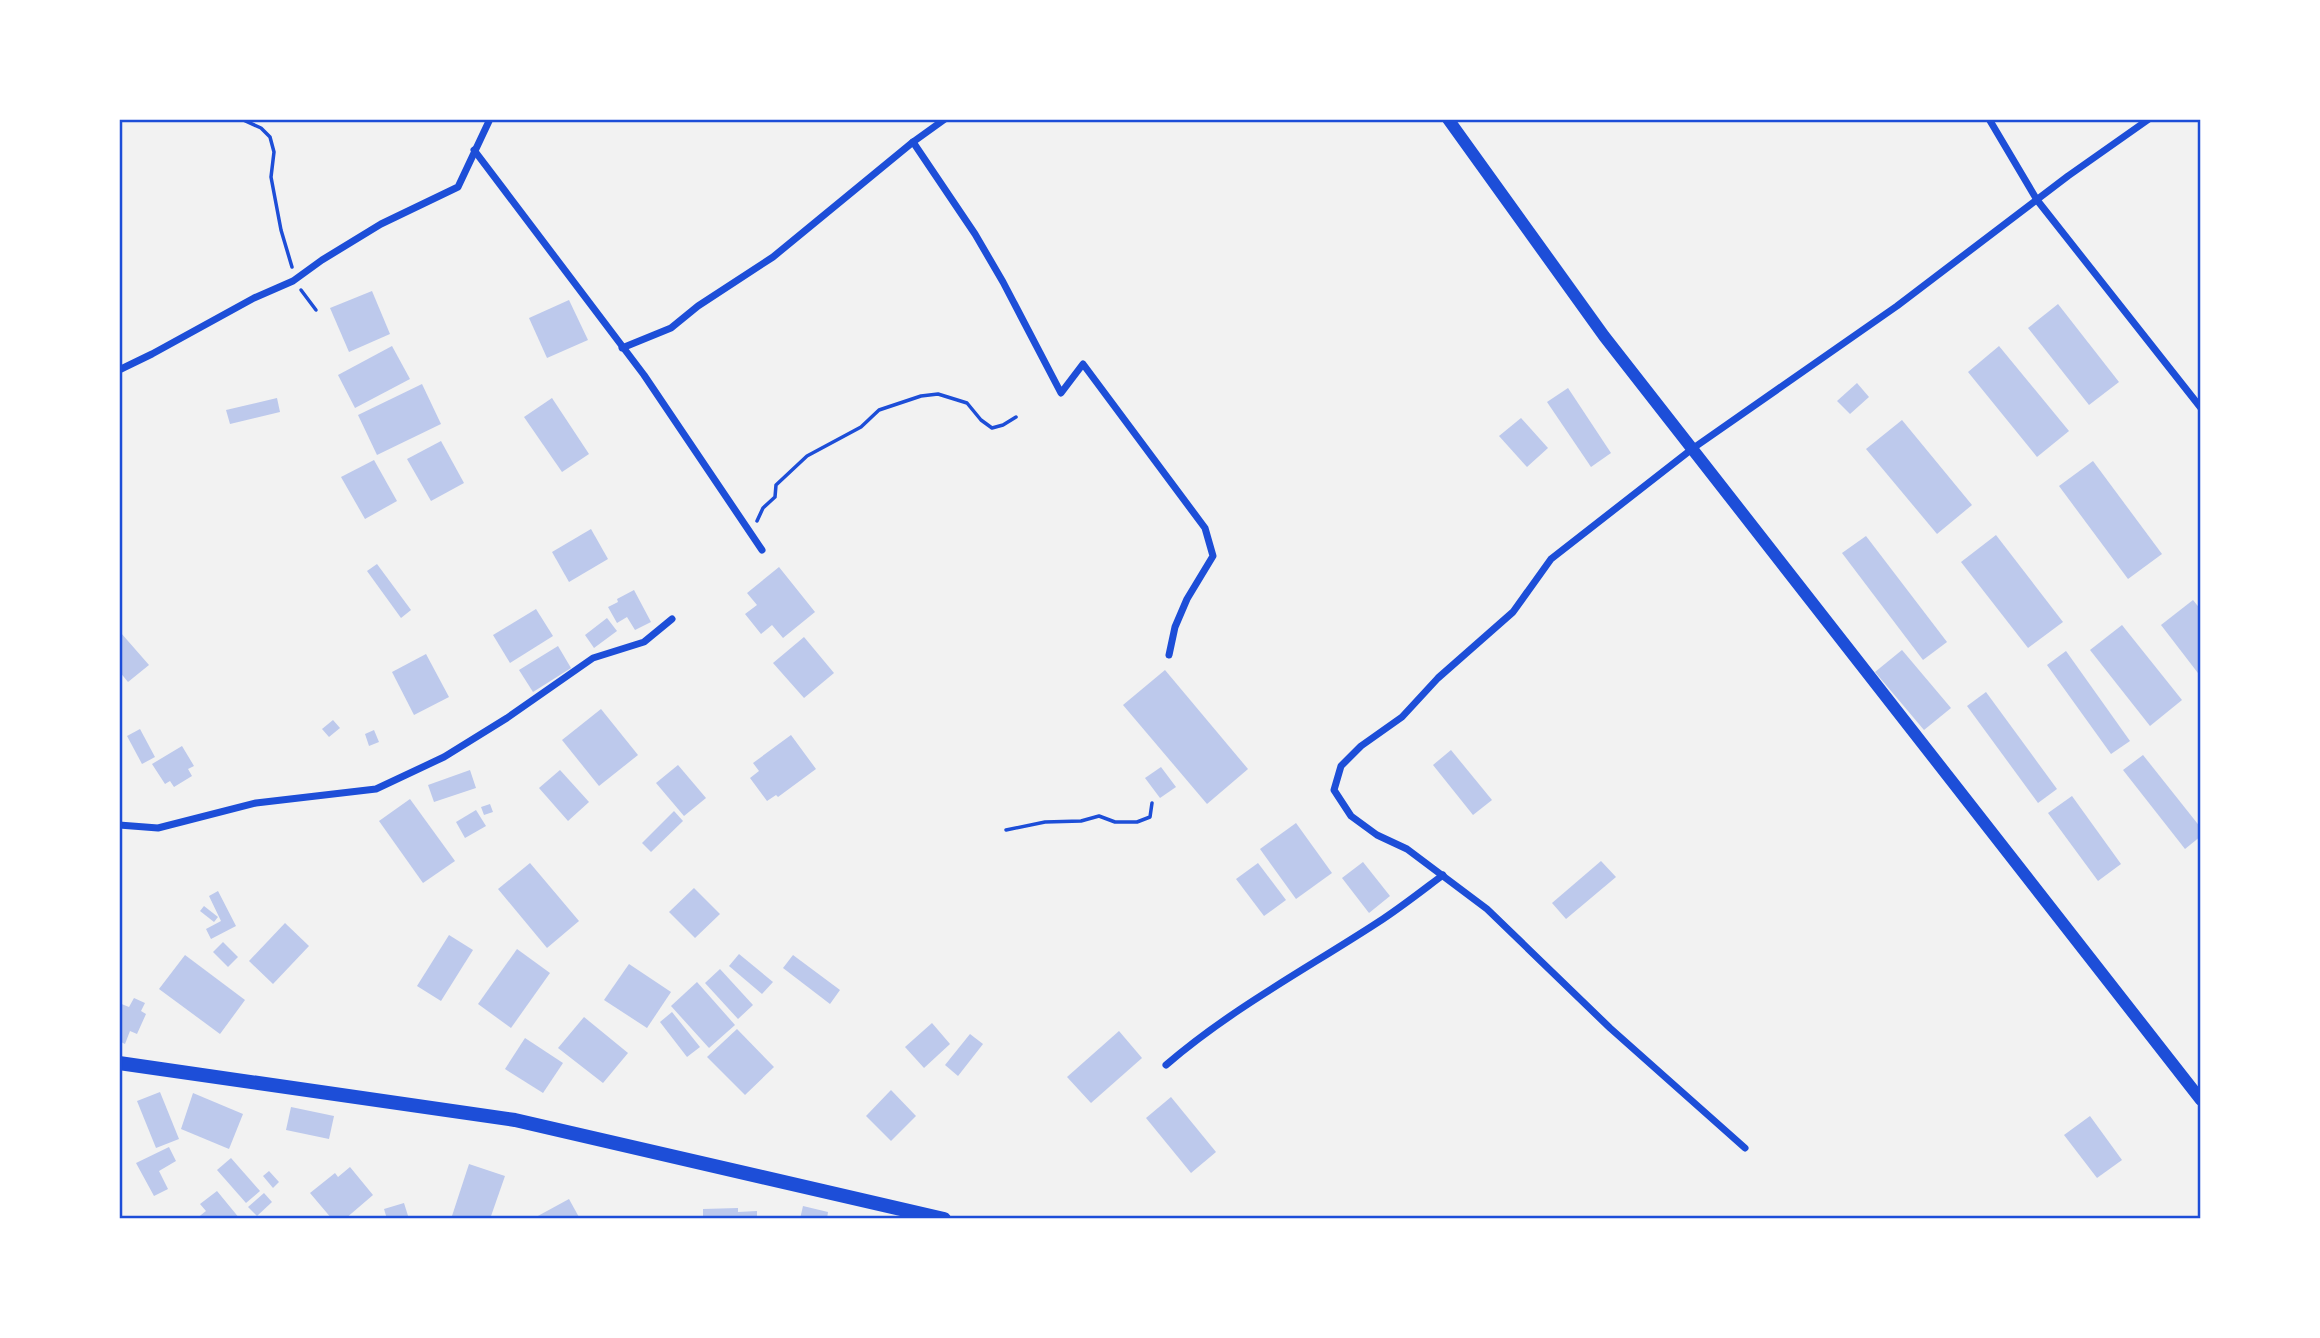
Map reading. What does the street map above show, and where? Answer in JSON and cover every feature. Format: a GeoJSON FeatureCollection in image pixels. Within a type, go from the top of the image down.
{"type":"FeatureCollection","features":[{"type":"Feature","properties":{"kind":"main road"},"geometry":{"type":"LineString","coordinates":[[119,1063],[514,1120],[895,1214],[944,1219]]}},
{"type":"Feature","properties":{"kind":"street"},"geometry":{"type":"LineString","coordinates":[[119,370],[293,281],[381,224],[458,187],[490,119]]}},
{"type":"Feature","properties":{"kind":"street"},"geometry":{"type":"LineString","coordinates":[[622,348],[671,328],[698,306],[773,257],[945,119]]}},
{"type":"Feature","properties":{"kind":"street"},"geometry":{"type":"LineString","coordinates":[[1448,119],[1604,336],[2201,1100]]}},
{"type":"Feature","properties":{"kind":"street"},"geometry":{"type":"LineString","coordinates":[[1989,119],[2037,200],[2201,408]]}},
{"type":"Feature","properties":{"kind":"street"},"geometry":{"type":"LineString","coordinates":[[1745,1148],[1610,1028],[1488,909],[1407,849],[1377,835],[1351,816],[1334,790],[1341,766],[1361,746],[1402,718],[1438,678],[1513,612],[1551,559],[1692,449],[1897,306],[2149,119]]}},
{"type":"Feature","properties":{"kind":"street"},"geometry":{"type":"LineString","coordinates":[[913,142],[975,234],[1061,393],[1083,364],[1205,528],[1213,556],[1187,598],[1175,626],[1169,655]]}},
{"type":"Feature","properties":{"kind":"street"},"geometry":{"type":"LineString","coordinates":[[474,150],[622,348],[750,528],[762,550]]}},
{"type":"Feature","properties":{"kind":"street"},"geometry":{"type":"LineString","coordinates":[[119,825],[158,828],[256,803],[376,789],[444,757],[507,718],[593,658],[644,642],[672,619]]}},
{"type":"Feature","properties":{"kind":"street"},"geometry":{"type":"LineString","coordinates":[[1166,1065],[1191,1044],[1386,917],[1443,874]]}},
{"type":"Feature","properties":{"kind":"path"},"geometry":{"type":"LineString","coordinates":[[241,119],[261,128],[270,137],[274,152],[271,177],[281,230],[292,264],[293,281],[316,310]]}},
{"type":"Feature","properties":{"kind":"path"},"geometry":{"type":"LineString","coordinates":[[750,528],[763,508],[775,497],[776,485],[783,477],[807,456],[861,428],[879,411],[921,396],[938,394],[967,403],[981,420],[992,428],[1016,417]]}},
{"type":"Feature","properties":{"kind":"path"},"geometry":{"type":"LineString","coordinates":[[1006,830],[1045,822],[1081,821],[1099,816],[1115,822],[1136,822],[1150,817],[1152,803]]}},
{"type":"Feature","properties":{"kind":"building"},"geometry":{"type":"Polygon","coordinates":[[[372,291],[390,334],[349,352],[330,308],[372,291]]]}},
{"type":"Feature","properties":{"kind":"building"},"geometry":{"type":"Polygon","coordinates":[[[569,300],[588,340],[547,358],[529,318],[569,300]]]}},
{"type":"Feature","properties":{"kind":"building"},"geometry":{"type":"Polygon","coordinates":[[[2058,304],[2119,382],[2089,405],[2028,328],[2058,304]]]}},
{"type":"Feature","properties":{"kind":"building"},"geometry":{"type":"Polygon","coordinates":[[[392,346],[410,379],[355,408],[338,375],[392,346]]]}},
{"type":"Feature","properties":{"kind":"building"},"geometry":{"type":"Polygon","coordinates":[[[1999,346],[2069,431],[2037,457],[1968,372],[1999,346]]]}},
{"type":"Feature","properties":{"kind":"building"},"geometry":{"type":"Polygon","coordinates":[[[1857,383],[1869,397],[1850,414],[1837,401],[1857,383]]]}},
{"type":"Feature","properties":{"kind":"building"},"geometry":{"type":"Polygon","coordinates":[[[422,384],[441,424],[377,455],[358,415],[422,384]]]}},
{"type":"Feature","properties":{"kind":"building"},"geometry":{"type":"Polygon","coordinates":[[[1568,388],[1611,453],[1591,467],[1547,402],[1568,388]]]}},
{"type":"Feature","properties":{"kind":"building"},"geometry":{"type":"Polygon","coordinates":[[[277,398],[280,412],[230,424],[226,410],[277,398]]]}},
{"type":"Feature","properties":{"kind":"building"},"geometry":{"type":"Polygon","coordinates":[[[552,398],[589,454],[562,472],[524,417],[552,398]]]}},
{"type":"Feature","properties":{"kind":"building"},"geometry":{"type":"Polygon","coordinates":[[[1521,418],[1548,448],[1527,467],[1499,436],[1521,418]]]}},
{"type":"Feature","properties":{"kind":"building"},"geometry":{"type":"Polygon","coordinates":[[[1902,420],[1972,505],[1937,534],[1866,449],[1902,420]]]}},
{"type":"Feature","properties":{"kind":"building"},"geometry":{"type":"Polygon","coordinates":[[[441,441],[464,483],[431,501],[407,459],[441,441]]]}},
{"type":"Feature","properties":{"kind":"building"},"geometry":{"type":"Polygon","coordinates":[[[374,460],[397,501],[365,519],[341,477],[374,460]]]}},
{"type":"Feature","properties":{"kind":"building"},"geometry":{"type":"Polygon","coordinates":[[[2093,461],[2162,554],[2128,579],[2059,486],[2093,461]]]}},
{"type":"Feature","properties":{"kind":"building"},"geometry":{"type":"Polygon","coordinates":[[[591,529],[608,559],[569,582],[552,552],[591,529]]]}},
{"type":"Feature","properties":{"kind":"building"},"geometry":{"type":"Polygon","coordinates":[[[1996,535],[2063,622],[2028,648],[1961,562],[1996,535]]]}},
{"type":"Feature","properties":{"kind":"building"},"geometry":{"type":"Polygon","coordinates":[[[1866,536],[1947,642],[1923,660],[1842,553],[1866,536]]]}},
{"type":"Feature","properties":{"kind":"building"},"geometry":{"type":"Polygon","coordinates":[[[377,564],[411,610],[401,618],[367,571],[377,564]]]}},
{"type":"Feature","properties":{"kind":"building"},"geometry":{"type":"Polygon","coordinates":[[[779,567],[815,612],[783,638],[772,625],[761,634],[745,614],[757,605],[747,593],[779,567]]]}},
{"type":"Feature","properties":{"kind":"building"},"geometry":{"type":"Polygon","coordinates":[[[634,590],[651,622],[635,630],[627,617],[617,623],[608,607],[634,590]]]}},
{"type":"Feature","properties":{"kind":"building"},"geometry":{"type":"Polygon","coordinates":[[[2193,600],[2201,610],[2201,677],[2161,625],[2193,600]]]}},
{"type":"Feature","properties":{"kind":"building"},"geometry":{"type":"Polygon","coordinates":[[[536,609],[553,636],[510,663],[493,635],[536,609]]]}},
{"type":"Feature","properties":{"kind":"building"},"geometry":{"type":"Polygon","coordinates":[[[607,618],[617,631],[594,648],[585,635],[607,618]]]}},
{"type":"Feature","properties":{"kind":"building"},"geometry":{"type":"Polygon","coordinates":[[[2122,625],[2182,700],[2150,726],[2090,650],[2122,625]]]}},
{"type":"Feature","properties":{"kind":"building"},"geometry":{"type":"Polygon","coordinates":[[[121,633],[149,665],[128,682],[119,671],[121,633]]]}},
{"type":"Feature","properties":{"kind":"building"},"geometry":{"type":"Polygon","coordinates":[[[804,637],[834,673],[804,698],[773,663],[804,637]]]}},
{"type":"Feature","properties":{"kind":"building"},"geometry":{"type":"Polygon","coordinates":[[[558,646],[571,668],[533,692],[519,670],[558,646]]]}},
{"type":"Feature","properties":{"kind":"building"},"geometry":{"type":"Polygon","coordinates":[[[1902,650],[1951,708],[1924,730],[1875,672],[1902,650]]]}},
{"type":"Feature","properties":{"kind":"building"},"geometry":{"type":"Polygon","coordinates":[[[2066,651],[2130,741],[2111,754],[2047,665],[2066,651]]]}},
{"type":"Feature","properties":{"kind":"building"},"geometry":{"type":"Polygon","coordinates":[[[426,654],[449,697],[414,715],[392,672],[426,654]]]}},
{"type":"Feature","properties":{"kind":"building"},"geometry":{"type":"Polygon","coordinates":[[[1165,670],[1248,769],[1207,804],[1123,705],[1165,670]]]}},
{"type":"Feature","properties":{"kind":"building"},"geometry":{"type":"Polygon","coordinates":[[[1986,692],[2057,789],[2038,803],[1967,706],[1986,692]]]}},
{"type":"Feature","properties":{"kind":"building"},"geometry":{"type":"Polygon","coordinates":[[[601,709],[638,755],[599,786],[562,740],[601,709]]]}},
{"type":"Feature","properties":{"kind":"building"},"geometry":{"type":"Polygon","coordinates":[[[333,720],[340,728],[329,737],[322,729],[333,720]]]}},
{"type":"Feature","properties":{"kind":"building"},"geometry":{"type":"Polygon","coordinates":[[[140,729],[155,757],[142,764],[127,736],[140,729]]]}},
{"type":"Feature","properties":{"kind":"building"},"geometry":{"type":"Polygon","coordinates":[[[374,730],[379,742],[369,746],[365,734],[374,730]]]}},
{"type":"Feature","properties":{"kind":"building"},"geometry":{"type":"Polygon","coordinates":[[[791,735],[816,769],[778,797],[776,795],[767,801],[750,778],[759,771],[753,763],[791,735]]]}},
{"type":"Feature","properties":{"kind":"building"},"geometry":{"type":"Polygon","coordinates":[[[182,746],[194,766],[188,769],[192,776],[174,787],[170,781],[165,784],[152,764],[182,746]]]}},
{"type":"Feature","properties":{"kind":"building"},"geometry":{"type":"Polygon","coordinates":[[[1451,750],[1492,800],[1473,815],[1433,765],[1451,750]]]}},
{"type":"Feature","properties":{"kind":"building"},"geometry":{"type":"Polygon","coordinates":[[[2143,755],[2201,828],[2201,836],[2185,849],[2123,770],[2143,755]]]}},
{"type":"Feature","properties":{"kind":"building"},"geometry":{"type":"Polygon","coordinates":[[[678,765],[706,798],[684,816],[656,783],[678,765]]]}},
{"type":"Feature","properties":{"kind":"building"},"geometry":{"type":"Polygon","coordinates":[[[1161,767],[1176,787],[1160,798],[1145,778],[1161,767]]]}},
{"type":"Feature","properties":{"kind":"building"},"geometry":{"type":"Polygon","coordinates":[[[470,770],[476,788],[434,802],[428,785],[470,770]]]}},
{"type":"Feature","properties":{"kind":"building"},"geometry":{"type":"Polygon","coordinates":[[[560,770],[589,802],[568,821],[539,788],[560,770]]]}},
{"type":"Feature","properties":{"kind":"building"},"geometry":{"type":"Polygon","coordinates":[[[2072,796],[2121,864],[2098,881],[2048,813],[2072,796]]]}},
{"type":"Feature","properties":{"kind":"building"},"geometry":{"type":"Polygon","coordinates":[[[410,799],[455,861],[423,883],[379,821],[410,799]]]}},
{"type":"Feature","properties":{"kind":"building"},"geometry":{"type":"Polygon","coordinates":[[[490,804],[493,812],[484,815],[481,807],[490,804]]]}},
{"type":"Feature","properties":{"kind":"building"},"geometry":{"type":"Polygon","coordinates":[[[476,810],[486,826],[465,838],[456,822],[476,810]]]}},
{"type":"Feature","properties":{"kind":"building"},"geometry":{"type":"Polygon","coordinates":[[[674,811],[683,821],[651,852],[642,843],[674,811]]]}},
{"type":"Feature","properties":{"kind":"building"},"geometry":{"type":"Polygon","coordinates":[[[1296,823],[1332,873],[1296,899],[1260,849],[1296,823]]]}},
{"type":"Feature","properties":{"kind":"building"},"geometry":{"type":"Polygon","coordinates":[[[1601,861],[1616,877],[1566,919],[1552,903],[1601,861]]]}},
{"type":"Feature","properties":{"kind":"building"},"geometry":{"type":"Polygon","coordinates":[[[1363,862],[1390,896],[1369,913],[1342,878],[1363,862]]]}},
{"type":"Feature","properties":{"kind":"building"},"geometry":{"type":"Polygon","coordinates":[[[530,863],[579,921],[547,948],[498,889],[530,863]]]}},
{"type":"Feature","properties":{"kind":"building"},"geometry":{"type":"Polygon","coordinates":[[[1258,863],[1286,900],[1264,916],[1236,879],[1258,863]]]}},
{"type":"Feature","properties":{"kind":"building"},"geometry":{"type":"Polygon","coordinates":[[[694,888],[720,914],[695,938],[669,912],[694,888]]]}},
{"type":"Feature","properties":{"kind":"building"},"geometry":{"type":"Polygon","coordinates":[[[218,891],[236,926],[211,939],[206,929],[221,921],[209,896],[218,891]]]}},
{"type":"Feature","properties":{"kind":"building"},"geometry":{"type":"Polygon","coordinates":[[[204,906],[218,917],[214,922],[200,911],[204,906]]]}},
{"type":"Feature","properties":{"kind":"building"},"geometry":{"type":"Polygon","coordinates":[[[285,923],[309,946],[273,984],[249,961],[285,923]]]}},
{"type":"Feature","properties":{"kind":"building"},"geometry":{"type":"Polygon","coordinates":[[[449,935],[473,950],[441,1001],[417,986],[449,935]]]}},
{"type":"Feature","properties":{"kind":"building"},"geometry":{"type":"Polygon","coordinates":[[[223,942],[238,957],[228,967],[213,952],[223,942]]]}},
{"type":"Feature","properties":{"kind":"building"},"geometry":{"type":"Polygon","coordinates":[[[517,949],[550,973],[511,1028],[478,1004],[517,949]]]}},
{"type":"Feature","properties":{"kind":"building"},"geometry":{"type":"Polygon","coordinates":[[[739,954],[773,982],[762,994],[729,966],[739,954]]]}},
{"type":"Feature","properties":{"kind":"building"},"geometry":{"type":"Polygon","coordinates":[[[185,955],[245,1000],[220,1034],[159,989],[185,955]]]}},
{"type":"Feature","properties":{"kind":"building"},"geometry":{"type":"Polygon","coordinates":[[[793,955],[840,990],[830,1004],[783,968],[793,955]]]}},
{"type":"Feature","properties":{"kind":"building"},"geometry":{"type":"Polygon","coordinates":[[[629,964],[671,992],[647,1028],[604,1000],[629,964]]]}},
{"type":"Feature","properties":{"kind":"building"},"geometry":{"type":"Polygon","coordinates":[[[720,969],[753,1005],[738,1019],[705,983],[720,969]]]}},
{"type":"Feature","properties":{"kind":"building"},"geometry":{"type":"Polygon","coordinates":[[[697,982],[735,1025],[709,1048],[671,1006],[697,982]]]}},
{"type":"Feature","properties":{"kind":"building"},"geometry":{"type":"Polygon","coordinates":[[[134,998],[145,1003],[141,1011],[146,1014],[137,1034],[130,1031],[125,1044],[119,1041],[119,1003],[129,1007],[134,998]]]}},
{"type":"Feature","properties":{"kind":"building"},"geometry":{"type":"Polygon","coordinates":[[[672,1012],[700,1047],[687,1057],[660,1022],[672,1012]]]}},
{"type":"Feature","properties":{"kind":"building"},"geometry":{"type":"Polygon","coordinates":[[[584,1017],[628,1053],[603,1083],[558,1048],[584,1017]]]}},
{"type":"Feature","properties":{"kind":"building"},"geometry":{"type":"Polygon","coordinates":[[[932,1023],[950,1044],[924,1068],[905,1047],[932,1023]]]}},
{"type":"Feature","properties":{"kind":"building"},"geometry":{"type":"Polygon","coordinates":[[[737,1029],[774,1067],[745,1095],[707,1057],[737,1029]]]}},
{"type":"Feature","properties":{"kind":"building"},"geometry":{"type":"Polygon","coordinates":[[[1119,1031],[1142,1058],[1091,1103],[1067,1077],[1119,1031]]]}},
{"type":"Feature","properties":{"kind":"building"},"geometry":{"type":"Polygon","coordinates":[[[970,1034],[983,1044],[958,1076],[945,1065],[970,1034]]]}},
{"type":"Feature","properties":{"kind":"building"},"geometry":{"type":"Polygon","coordinates":[[[525,1038],[563,1063],[543,1093],[505,1069],[525,1038]]]}},
{"type":"Feature","properties":{"kind":"building"},"geometry":{"type":"Polygon","coordinates":[[[891,1090],[916,1116],[891,1141],[866,1116],[891,1090]]]}},
{"type":"Feature","properties":{"kind":"building"},"geometry":{"type":"Polygon","coordinates":[[[160,1092],[179,1139],[156,1148],[137,1101],[160,1092]]]}},
{"type":"Feature","properties":{"kind":"building"},"geometry":{"type":"Polygon","coordinates":[[[193,1093],[243,1114],[229,1149],[181,1129],[193,1093]]]}},
{"type":"Feature","properties":{"kind":"building"},"geometry":{"type":"Polygon","coordinates":[[[1171,1097],[1216,1152],[1191,1173],[1146,1118],[1171,1097]]]}},
{"type":"Feature","properties":{"kind":"building"},"geometry":{"type":"Polygon","coordinates":[[[291,1107],[334,1116],[329,1139],[286,1130],[291,1107]]]}},
{"type":"Feature","properties":{"kind":"building"},"geometry":{"type":"Polygon","coordinates":[[[2090,1116],[2122,1160],[2097,1178],[2064,1135],[2090,1116]]]}},
{"type":"Feature","properties":{"kind":"building"},"geometry":{"type":"Polygon","coordinates":[[[169,1147],[176,1161],[159,1171],[168,1189],[154,1196],[136,1163],[169,1147]]]}},
{"type":"Feature","properties":{"kind":"building"},"geometry":{"type":"Polygon","coordinates":[[[231,1158],[260,1191],[246,1203],[217,1170],[231,1158]]]}},
{"type":"Feature","properties":{"kind":"building"},"geometry":{"type":"Polygon","coordinates":[[[469,1164],[505,1176],[490,1219],[451,1219],[469,1164]]]}},
{"type":"Feature","properties":{"kind":"building"},"geometry":{"type":"Polygon","coordinates":[[[350,1167],[373,1195],[345,1219],[332,1219],[310,1193],[335,1173],[338,1177],[350,1167]]]}},
{"type":"Feature","properties":{"kind":"building"},"geometry":{"type":"Polygon","coordinates":[[[269,1171],[279,1182],[273,1188],[263,1176],[269,1171]]]}},
{"type":"Feature","properties":{"kind":"building"},"geometry":{"type":"Polygon","coordinates":[[[217,1191],[240,1219],[196,1219],[206,1211],[200,1204],[217,1191]]]}},
{"type":"Feature","properties":{"kind":"building"},"geometry":{"type":"Polygon","coordinates":[[[264,1193],[272,1202],[257,1216],[248,1207],[264,1193]]]}},
{"type":"Feature","properties":{"kind":"building"},"geometry":{"type":"Polygon","coordinates":[[[569,1199],[580,1219],[537,1219],[536,1217],[569,1199]]]}},
{"type":"Feature","properties":{"kind":"building"},"geometry":{"type":"Polygon","coordinates":[[[404,1203],[409,1219],[387,1219],[384,1209],[404,1203]]]}},
{"type":"Feature","properties":{"kind":"building"},"geometry":{"type":"Polygon","coordinates":[[[803,1206],[828,1212],[827,1219],[800,1219],[803,1206]]]}},
{"type":"Feature","properties":{"kind":"building"},"geometry":{"type":"Polygon","coordinates":[[[738,1208],[738,1212],[757,1211],[757,1219],[703,1219],[703,1209],[738,1208]]]}}]}
